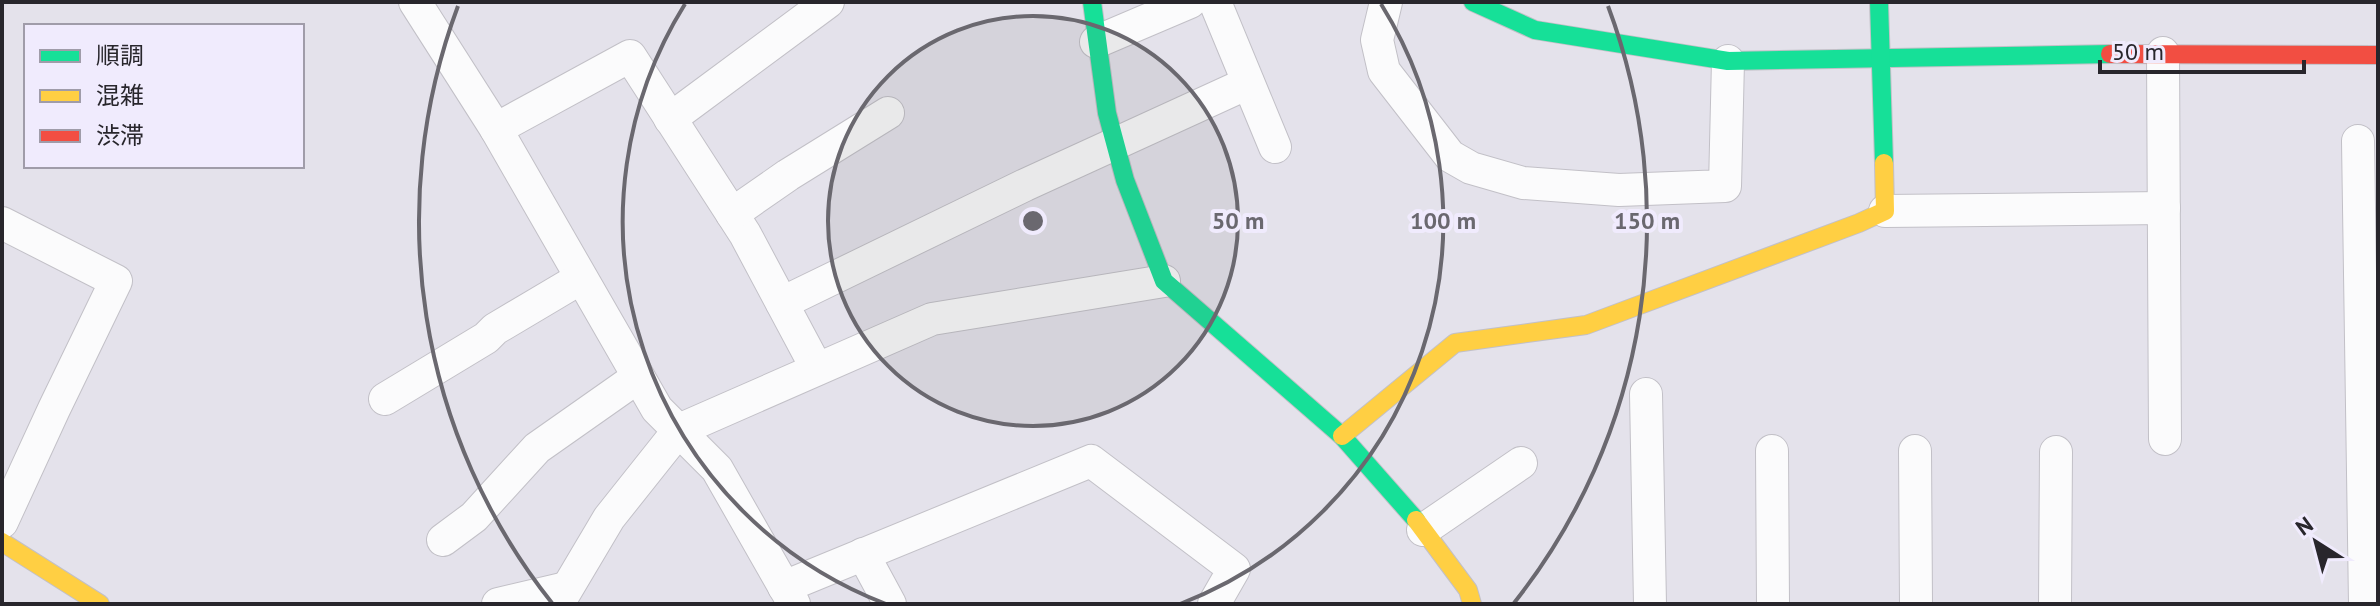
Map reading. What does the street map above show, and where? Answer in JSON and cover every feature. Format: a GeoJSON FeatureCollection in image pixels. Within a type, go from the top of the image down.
{"type":"FeatureCollection","features":[{"type":"Feature","properties":{"kind":"main road"},"geometry":{"type":"LineString","coordinates":[[1092,2],[1107,113],[1125,180],[1164,281],[1342,436],[1423,530],[1462,599]]}},
{"type":"Feature","properties":{"kind":"main road"},"geometry":{"type":"LineString","coordinates":[[1473,2],[1535,30],[1728,61],[2163,53],[2378,55]]}},
{"type":"Feature","properties":{"kind":"main road"},"geometry":{"type":"LineString","coordinates":[[1342,436],[1455,343],[1586,325],[1885,211],[1879,2]]}},
{"type":"Feature","properties":{"kind":"main road"},"geometry":{"type":"LineString","coordinates":[[2,542],[100,604]]}},
{"type":"Feature","properties":{"kind":"street"},"geometry":{"type":"LineString","coordinates":[[415,2],[496,129],[657,409],[717,469],[789,596],[863,554],[1091,461],[1234,569],[1214,604]]}},
{"type":"Feature","properties":{"kind":"street"},"geometry":{"type":"LineString","coordinates":[[670,119],[828,2]]}},
{"type":"Feature","properties":{"kind":"street"},"geometry":{"type":"LineString","coordinates":[[1096,42],[1190,2]]}},
{"type":"Feature","properties":{"kind":"street"},"geometry":{"type":"LineString","coordinates":[[1215,2],[1275,147]]}},
{"type":"Feature","properties":{"kind":"street"},"geometry":{"type":"LineString","coordinates":[[1386,2],[1377,40],[1384,71],[1393,83],[1450,156],[1471,168],[1523,183],[1619,190],[1725,186],[1728,61]]}},
{"type":"Feature","properties":{"kind":"street"},"geometry":{"type":"LineString","coordinates":[[2163,53],[2165,439]]}},
{"type":"Feature","properties":{"kind":"street"},"geometry":{"type":"LineString","coordinates":[[496,129],[630,56],[732,214],[817,369]]}},
{"type":"Feature","properties":{"kind":"street"},"geometry":{"type":"LineString","coordinates":[[782,303],[1012,191],[1248,83]]}},
{"type":"Feature","properties":{"kind":"street"},"geometry":{"type":"LineString","coordinates":[[732,214],[888,113]]}},
{"type":"Feature","properties":{"kind":"street"},"geometry":{"type":"LineString","coordinates":[[2365,156],[2365,604]]}},
{"type":"Feature","properties":{"kind":"street"},"geometry":{"type":"LineString","coordinates":[[1885,211],[2164,208]]}},
{"type":"Feature","properties":{"kind":"street"},"geometry":{"type":"LineString","coordinates":[[2,223],[116,281],[2,522]]}},
{"type":"Feature","properties":{"kind":"street"},"geometry":{"type":"LineString","coordinates":[[385,399],[581,278]]}},
{"type":"Feature","properties":{"kind":"street"},"geometry":{"type":"LineString","coordinates":[[498,604],[562,596],[609,518],[679,430],[932,319],[1164,281]]}},
{"type":"Feature","properties":{"kind":"street"},"geometry":{"type":"LineString","coordinates":[[443,540],[474,517],[537,448],[638,377]]}},
{"type":"Feature","properties":{"kind":"street"},"geometry":{"type":"LineString","coordinates":[[1646,394],[1650,604]]}},
{"type":"Feature","properties":{"kind":"street"},"geometry":{"type":"LineString","coordinates":[[1772,451],[1773,604]]}},
{"type":"Feature","properties":{"kind":"street"},"geometry":{"type":"LineString","coordinates":[[1915,451],[1916,604]]}},
{"type":"Feature","properties":{"kind":"street"},"geometry":{"type":"LineString","coordinates":[[2055,604],[2056,452]]}},
{"type":"Feature","properties":{"kind":"street"},"geometry":{"type":"LineString","coordinates":[[1423,530],[1521,463]]}},
{"type":"Feature","properties":{"kind":"street"},"geometry":{"type":"LineString","coordinates":[[863,554],[890,604]]}},
{"type":"Feature","properties":{"kind":"traffic: fast"},"geometry":{"type":"LineString","coordinates":[[1092,2],[1107,113],[1125,180],[1164,281],[1342,436],[1416,520]]}},
{"type":"Feature","properties":{"kind":"traffic: fast"},"geometry":{"type":"LineString","coordinates":[[1473,2],[1535,30],[1728,61],[2110,54]]}},
{"type":"Feature","properties":{"kind":"traffic: fast"},"geometry":{"type":"LineString","coordinates":[[1879,2],[1884,163]]}},
{"type":"Feature","properties":{"kind":"traffic: slow"},"geometry":{"type":"LineString","coordinates":[[1342,436],[1455,343],[1586,325],[1885,211],[1884,163]]}},
{"type":"Feature","properties":{"kind":"traffic: slow"},"geometry":{"type":"LineString","coordinates":[[1416,520],[1468,590],[1472,604]]}},
{"type":"Feature","properties":{"kind":"traffic: slow"},"geometry":{"type":"LineString","coordinates":[[2,542],[100,604]]}},
{"type":"Feature","properties":{"kind":"traffic: jam"},"geometry":{"type":"LineString","coordinates":[[2110,54],[2378,55]]}}]}
